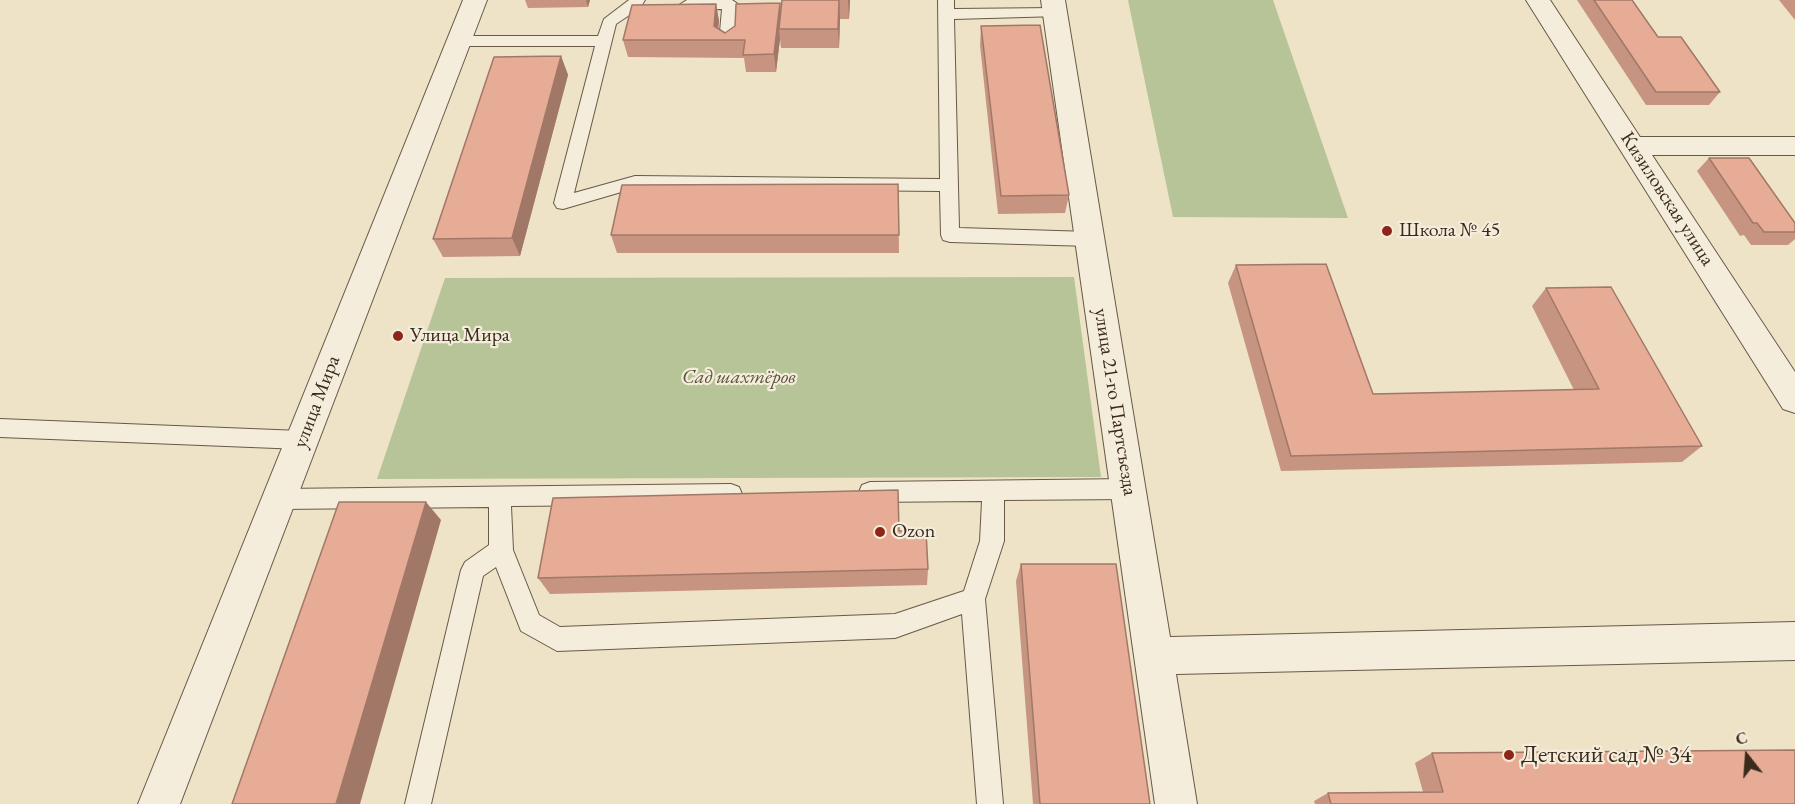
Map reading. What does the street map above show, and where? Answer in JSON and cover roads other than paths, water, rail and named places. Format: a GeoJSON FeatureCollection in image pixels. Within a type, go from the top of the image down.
{"type":"FeatureCollection","features":[{"type":"Feature","properties":{"kind":"street","name":"улица Мира"},"geometry":{"type":"LineString","coordinates":[[159,804],[475,0]]}},
{"type":"Feature","properties":{"kind":"street","name":"Кизиловская улица"},"geometry":{"type":"LineString","coordinates":[[1539,0],[1795,399]]}},
{"type":"Feature","properties":{"kind":"street","name":"улица 21-го Партсъезда"},"geometry":{"type":"LineString","coordinates":[[1054,6],[1176,804]]}},
{"type":"Feature","properties":{"kind":"street"},"geometry":{"type":"LineString","coordinates":[[1633,146],[1795,146]]}},
{"type":"Feature","properties":{"kind":"street"},"geometry":{"type":"LineString","coordinates":[[1152,656],[1795,642]]}},
{"type":"Feature","properties":{"kind":"lane"},"geometry":{"type":"LineString","coordinates":[[671,5],[735,2],[727,43]]}},
{"type":"Feature","properties":{"kind":"lane"},"geometry":{"type":"LineString","coordinates":[[640,4],[609,22],[563,203],[635,182],[949,185]]}},
{"type":"Feature","properties":{"kind":"lane"},"geometry":{"type":"LineString","coordinates":[[1054,6],[946,7],[950,235],[1090,239]]}},
{"type":"Feature","properties":{"kind":"lane"},"geometry":{"type":"LineString","coordinates":[[459,41],[604,41]]}},
{"type":"Feature","properties":{"kind":"lane"},"geometry":{"type":"LineString","coordinates":[[0,428],[301,440]]}},
{"type":"Feature","properties":{"kind":"lane"},"geometry":{"type":"LineString","coordinates":[[852,492],[1129,489]]}},
{"type":"Feature","properties":{"kind":"lane"},"geometry":{"type":"LineString","coordinates":[[990,804],[973,599],[992,541],[993,491]]}},
{"type":"Feature","properties":{"kind":"lane"},"geometry":{"type":"LineString","coordinates":[[279,499],[758,493]]}},
{"type":"Feature","properties":{"kind":"lane"},"geometry":{"type":"LineString","coordinates":[[500,496],[501,550],[530,623],[558,639],[895,626],[973,599]]}},
{"type":"Feature","properties":{"kind":"lane"},"geometry":{"type":"LineString","coordinates":[[418,804],[473,570],[501,550]]}},
{"type":"Feature","properties":{"kind":"place","name":"Школа № 45"},"geometry":{"type":"Point","coordinates":[1387,231]}},
{"type":"Feature","properties":{"kind":"place","name":"Улица Мира"},"geometry":{"type":"Point","coordinates":[398,336]}},
{"type":"Feature","properties":{"kind":"place","name":"Ozon"},"geometry":{"type":"Point","coordinates":[880,532]}},
{"type":"Feature","properties":{"kind":"place","name":"Детский сад № 34"},"geometry":{"type":"Point","coordinates":[1509,755]}},
{"type":"Feature","properties":{"kind":"park label","name":"Сад шахтёров"},"geometry":{"type":"Point","coordinates":[739,378]}}]}
